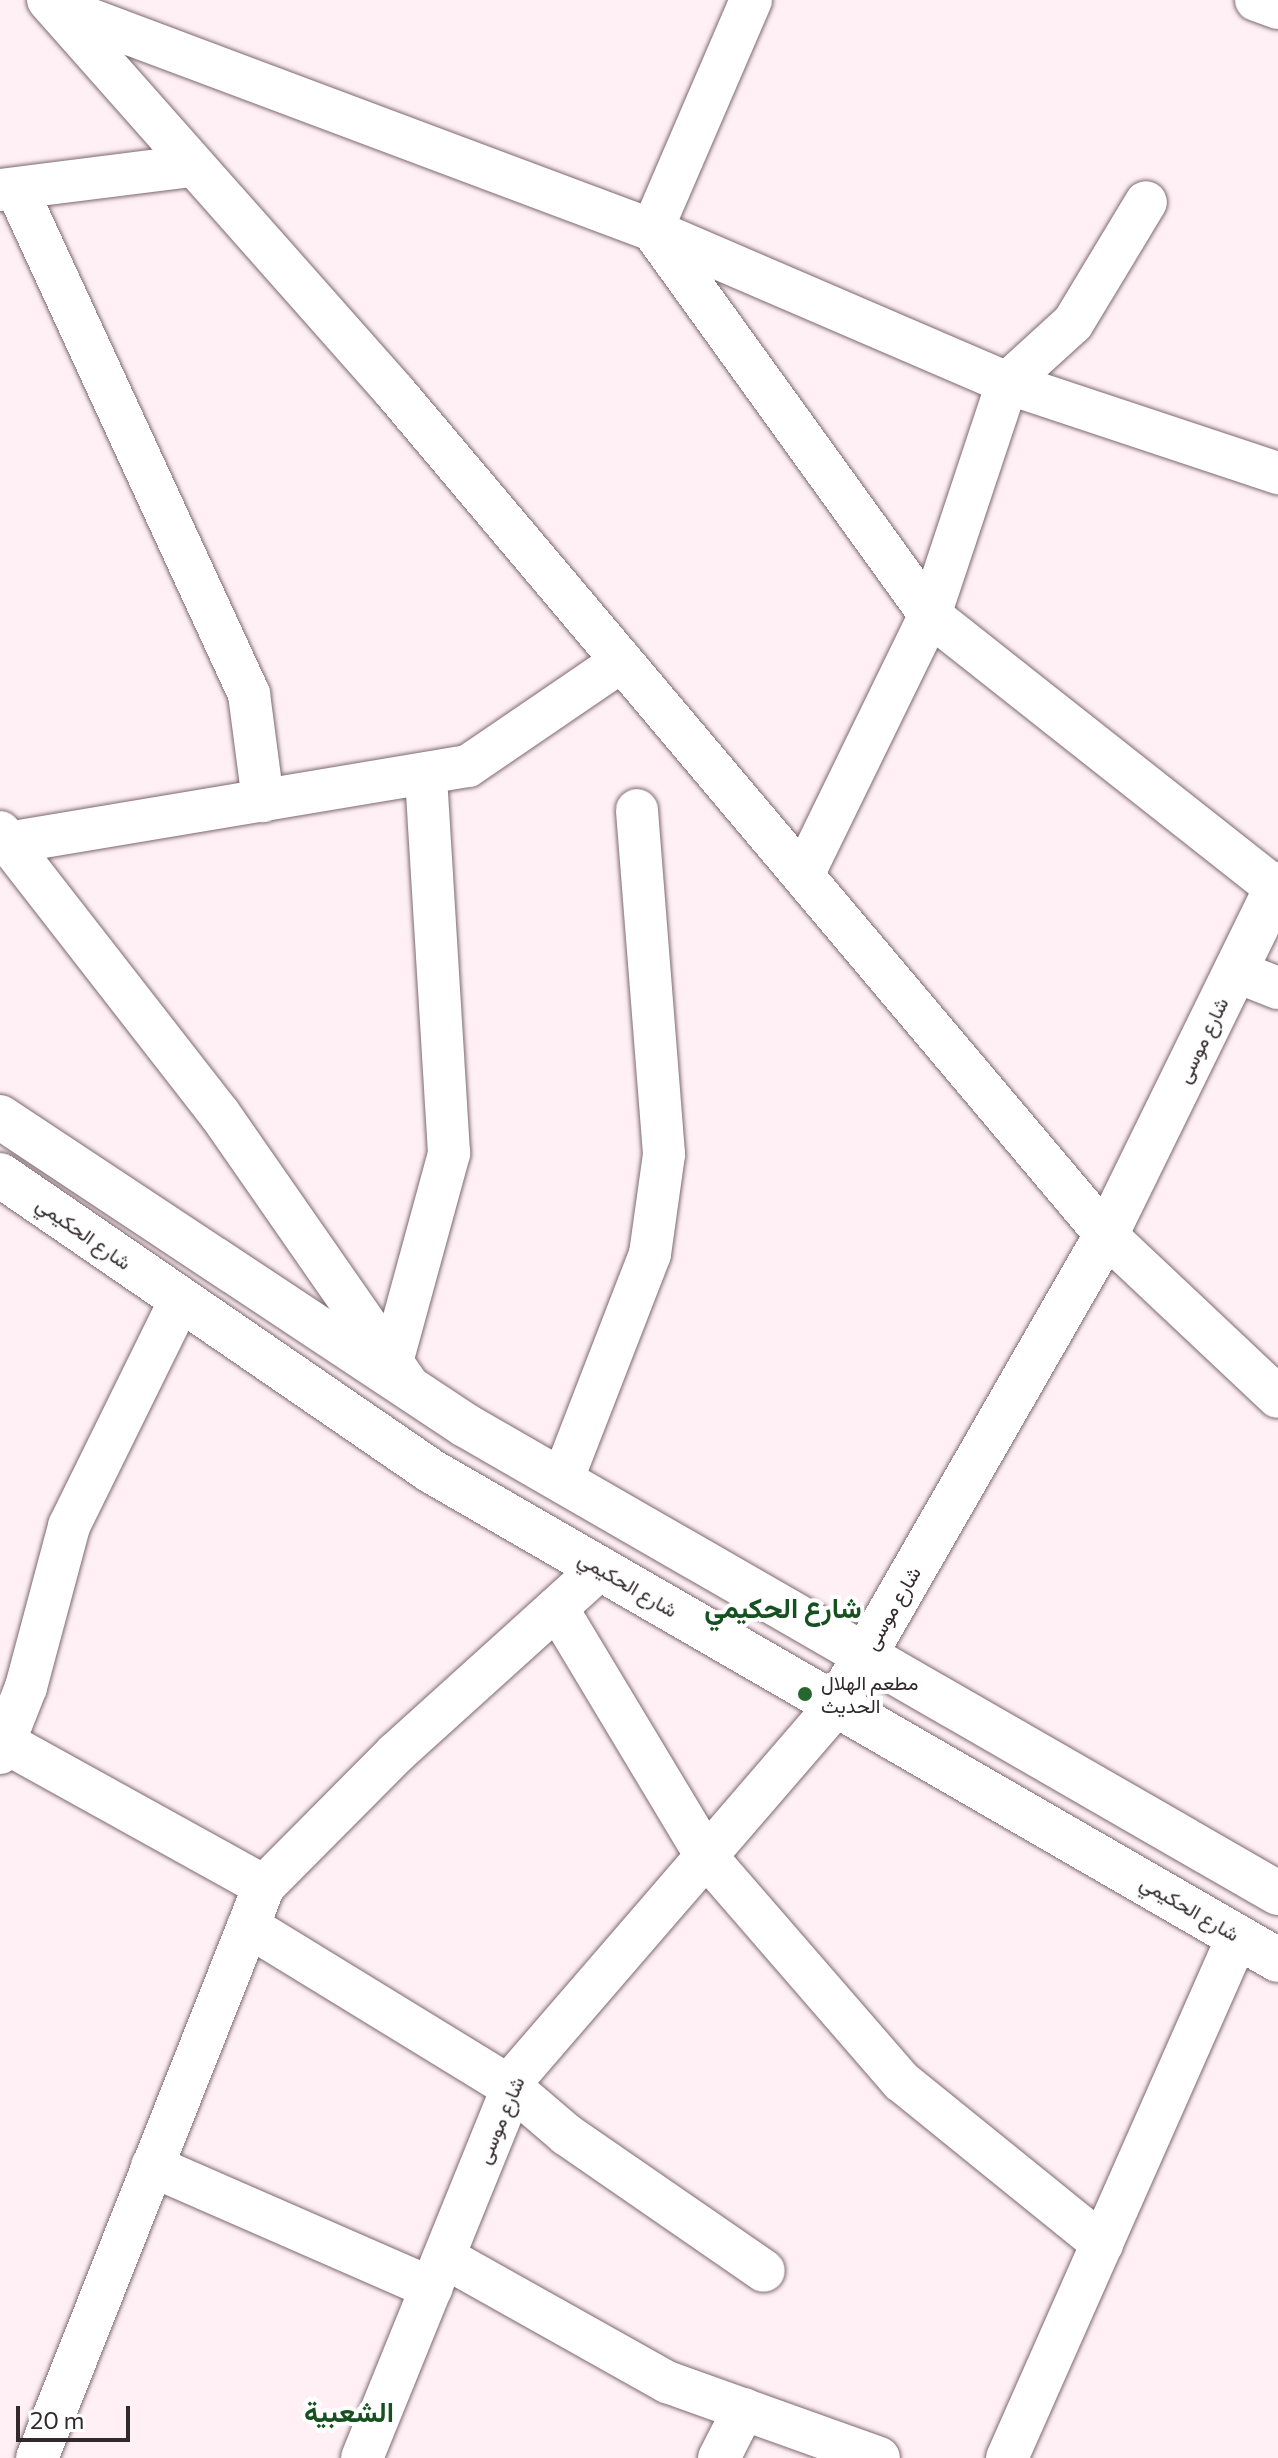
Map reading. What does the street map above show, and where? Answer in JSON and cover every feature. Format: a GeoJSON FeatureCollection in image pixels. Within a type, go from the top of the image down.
{"type":"FeatureCollection","features":[{"type":"Feature","properties":{"kind":"street"},"geometry":{"type":"LineString","coordinates":[[652,230],[751,0]]}},
{"type":"Feature","properties":{"kind":"street"},"geometry":{"type":"LineString","coordinates":[[1256,0],[1278,8]]}},
{"type":"Feature","properties":{"kind":"street"},"geometry":{"type":"LineString","coordinates":[[53,2],[652,230],[1007,383],[1278,473]]}},
{"type":"Feature","properties":{"kind":"street"},"geometry":{"type":"LineString","coordinates":[[53,2],[191,166],[622,661],[1106,1235],[1278,1397]]}},
{"type":"Feature","properties":{"kind":"street"},"geometry":{"type":"LineString","coordinates":[[191,166],[9,190],[249,694],[263,801]]}},
{"type":"Feature","properties":{"kind":"street"},"geometry":{"type":"LineString","coordinates":[[803,875],[930,615],[1007,383],[1073,323],[1146,202]]}},
{"type":"Feature","properties":{"kind":"street"},"geometry":{"type":"LineString","coordinates":[[652,230],[930,615],[1277,886]]}},
{"type":"Feature","properties":{"kind":"street"},"geometry":{"type":"LineString","coordinates":[[403,1378],[219,1113],[4,837],[169,810],[263,801],[468,766],[622,661]]}},
{"type":"Feature","properties":{"kind":"street"},"geometry":{"type":"LineString","coordinates":[[403,1378],[449,1153],[426,774]]}},
{"type":"Feature","properties":{"kind":"street"},"geometry":{"type":"LineString","coordinates":[[562,1481],[650,1254],[664,1154],[637,810]]}},
{"type":"Feature","properties":{"kind":"street","name":"شارع موسى"},"geometry":{"type":"LineString","coordinates":[[362,2458],[512,2088],[837,1704],[1106,1235],[1277,886]]}},
{"type":"Feature","properties":{"kind":"street"},"geometry":{"type":"LineString","coordinates":[[1235,971],[1278,988]]}},
{"type":"Feature","properties":{"kind":"street"},"geometry":{"type":"LineString","coordinates":[[0,1117],[562,1481],[864,1658],[1278,1893]]}},
{"type":"Feature","properties":{"kind":"street","name":"شارع الحكيمي"},"geometry":{"type":"LineString","coordinates":[[0,1175],[431,1471],[1278,1960]]}},
{"type":"Feature","properties":{"kind":"street"},"geometry":{"type":"LineString","coordinates":[[180,1300],[69,1526],[2,1747],[264,1886]]}},
{"type":"Feature","properties":{"kind":"street"},"geometry":{"type":"LineString","coordinates":[[37,2458],[264,1886],[601,1568]]}},
{"type":"Feature","properties":{"kind":"street"},"geometry":{"type":"LineString","coordinates":[[557,1608],[706,1856],[901,2081],[1102,2244]]}},
{"type":"Feature","properties":{"kind":"street"},"geometry":{"type":"LineString","coordinates":[[248,1926],[512,2088],[567,2135],[764,2271]]}},
{"type":"Feature","properties":{"kind":"street"},"geometry":{"type":"LineString","coordinates":[[1007,2458],[1238,1936]]}},
{"type":"Feature","properties":{"kind":"street"},"geometry":{"type":"LineString","coordinates":[[152,2166],[437,2273],[667,2382],[879,2458]]}},
{"type":"Feature","properties":{"kind":"street"},"geometry":{"type":"LineString","coordinates":[[719,2458],[744,2409]]}},
{"type":"Feature","properties":{"kind":"place","name":"مطعم الهلال الحديث"},"geometry":{"type":"Point","coordinates":[805,1694]}},
{"type":"Feature","properties":{"kind":"district","name":"شارع الحكيمي"},"geometry":{"type":"Point","coordinates":[783,1607]}},
{"type":"Feature","properties":{"kind":"district","name":"الشعبية"},"geometry":{"type":"Point","coordinates":[349,2411]}}]}
